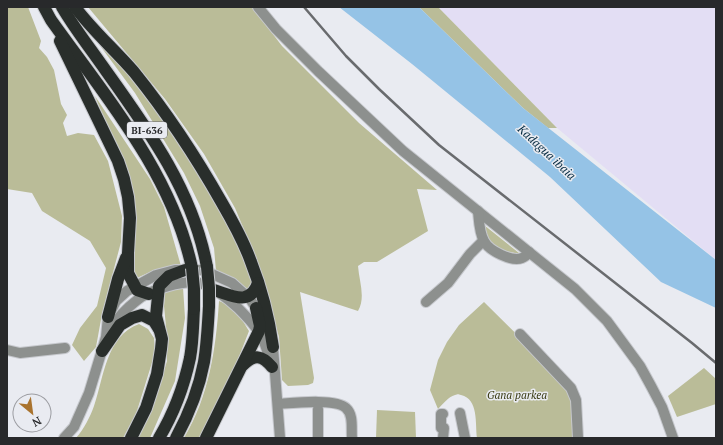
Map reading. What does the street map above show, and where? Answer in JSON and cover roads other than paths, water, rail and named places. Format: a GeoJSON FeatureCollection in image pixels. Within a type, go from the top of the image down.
{"type":"FeatureCollection","features":[{"type":"Feature","properties":{"kind":"highway","name":"BI-636"},"geometry":{"type":"LineString","coordinates":[[44,7],[51,20],[131,132],[156,172],[170,199],[188,252],[188,269],[194,289],[190,357],[176,404],[159,438]]}},
{"type":"Feature","properties":{"kind":"highway","name":"BI-636"},"geometry":{"type":"LineString","coordinates":[[62,7],[72,24],[145,127],[178,182],[198,232],[209,288],[204,363],[194,400],[176,438]]}},
{"type":"Feature","properties":{"kind":"highway"},"geometry":{"type":"LineString","coordinates":[[75,7],[138,78],[178,131],[202,167],[239,233],[251,262],[270,327],[273,348]]}},
{"type":"Feature","properties":{"kind":"highway"},"geometry":{"type":"LineString","coordinates":[[51,20],[118,161],[124,179],[128,197],[130,218],[128,273],[137,290],[154,292]]}},
{"type":"Feature","properties":{"kind":"highway"},"geometry":{"type":"LineString","coordinates":[[108,317],[118,278],[128,253]]}},
{"type":"Feature","properties":{"kind":"highway"},"geometry":{"type":"LineString","coordinates":[[131,438],[146,408],[156,374],[162,339],[156,316],[154,292],[169,276],[188,269]]}},
{"type":"Feature","properties":{"kind":"highway"},"geometry":{"type":"LineString","coordinates":[[214,290],[238,298],[248,297],[256,292],[258,284]]}},
{"type":"Feature","properties":{"kind":"highway"},"geometry":{"type":"LineString","coordinates":[[206,438],[259,331],[259,318],[256,308]]}},
{"type":"Feature","properties":{"kind":"highway"},"geometry":{"type":"LineString","coordinates":[[102,350],[120,324],[132,318],[142,316],[154,321],[159,329]]}},
{"type":"Feature","properties":{"kind":"highway"},"geometry":{"type":"LineString","coordinates":[[241,367],[249,358],[256,357],[266,360],[273,370]]}},
{"type":"Feature","properties":{"kind":"street"},"geometry":{"type":"LineString","coordinates":[[258,7],[276,29],[318,71],[403,151],[575,289],[607,321],[640,366],[662,407],[672,438]]}},
{"type":"Feature","properties":{"kind":"street"},"geometry":{"type":"LineString","coordinates":[[478,211],[483,241],[497,254],[521,259],[529,252]]}},
{"type":"Feature","properties":{"kind":"street"},"geometry":{"type":"LineString","coordinates":[[426,302],[448,283],[470,254],[483,241]]}},
{"type":"Feature","properties":{"kind":"street"},"geometry":{"type":"LineString","coordinates":[[64,438],[74,427],[89,393],[106,336],[108,317],[116,300],[134,286],[156,275],[175,270],[203,270],[232,284],[248,297],[265,322],[273,348],[273,370]]}},
{"type":"Feature","properties":{"kind":"street"},"geometry":{"type":"LineString","coordinates":[[106,336],[112,326],[137,300],[154,292],[186,282],[202,284],[224,295],[259,331],[265,343],[273,370],[278,404],[280,438]]}},
{"type":"Feature","properties":{"kind":"street"},"geometry":{"type":"LineString","coordinates":[[520,334],[571,388],[576,400],[578,438]]}},
{"type":"Feature","properties":{"kind":"street"},"geometry":{"type":"LineString","coordinates":[[7,350],[20,353],[65,348]]}},
{"type":"Feature","properties":{"kind":"street"},"geometry":{"type":"LineString","coordinates":[[278,404],[309,402],[338,403],[347,408],[350,413],[352,438]]}},
{"type":"Feature","properties":{"kind":"street"},"geometry":{"type":"LineString","coordinates":[[318,409],[318,438]]}},
{"type":"Feature","properties":{"kind":"street"},"geometry":{"type":"LineString","coordinates":[[460,413],[465,438]]}},
{"type":"Feature","properties":{"kind":"street"},"geometry":{"type":"LineString","coordinates":[[442,438],[444,428],[441,428],[441,414],[443,414]]}},
{"type":"Feature","properties":{"kind":"water","name":"Kadagua ibaia"},"geometry":{"type":"Polygon","coordinates":[[[339,7],[419,7],[523,108],[716,260],[716,308],[661,282],[550,177],[412,64],[339,7]]]}},
{"type":"Feature","properties":{"kind":"railway"},"geometry":{"type":"LineString","coordinates":[[304,7],[346,56],[439,145],[716,363]]}},
{"type":"Feature","properties":{"kind":"park label","name":"Gana parkea"},"geometry":{"type":"Point","coordinates":[517,395]}}]}
